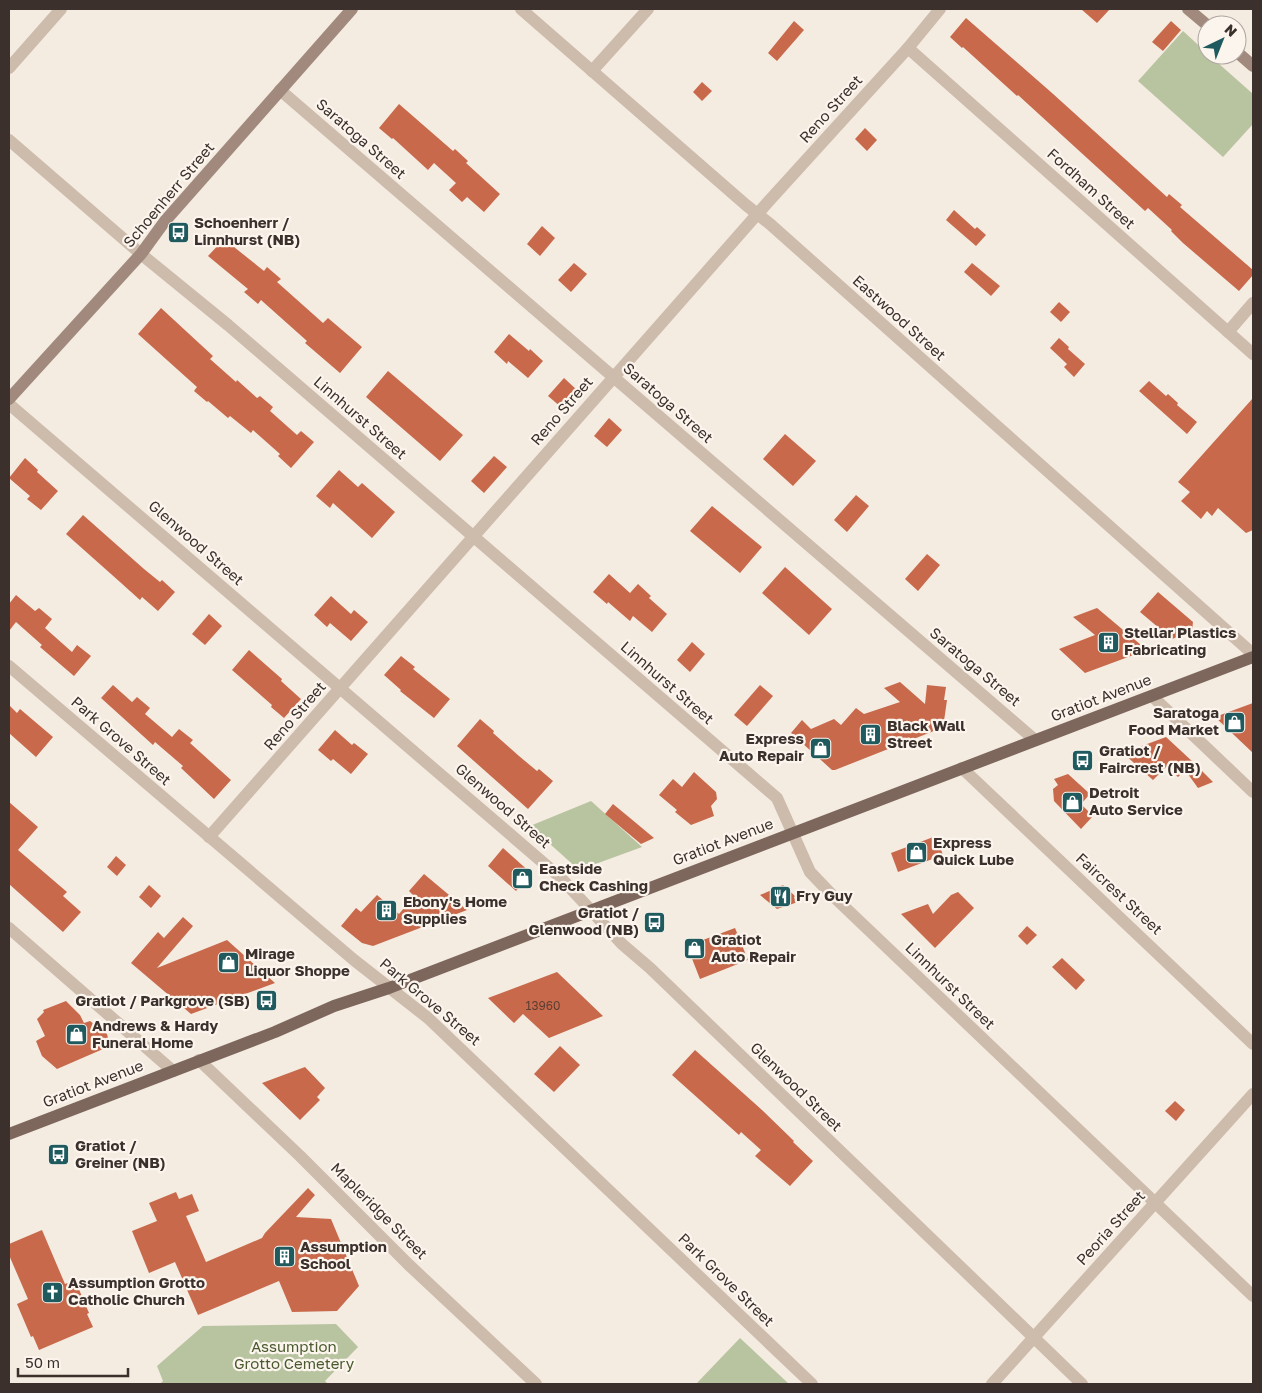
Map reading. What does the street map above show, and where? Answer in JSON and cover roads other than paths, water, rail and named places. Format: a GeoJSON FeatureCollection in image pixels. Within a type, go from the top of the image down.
{"type":"FeatureCollection","features":[{"type":"Feature","properties":{"kind":"main road","name":"Gratiot Avenue"},"geometry":{"type":"LineString","coordinates":[[9,1134],[275,1032],[334,1006],[389,988],[1152,696],[1253,655]]}},
{"type":"Feature","properties":{"kind":"street"},"geometry":{"type":"LineString","coordinates":[[9,68],[61,9]]}},
{"type":"Feature","properties":{"kind":"street","name":"Schoenherr Street"},"geometry":{"type":"LineString","coordinates":[[9,399],[141,254],[165,221],[352,9]]}},
{"type":"Feature","properties":{"kind":"street","name":"Eastwood Street"},"geometry":{"type":"LineString","coordinates":[[521,9],[757,214],[1253,655]]}},
{"type":"Feature","properties":{"kind":"street"},"geometry":{"type":"LineString","coordinates":[[592,72],[648,9]]}},
{"type":"Feature","properties":{"kind":"street","name":"Reno Street"},"geometry":{"type":"LineString","coordinates":[[209,837],[757,214],[908,48],[940,9]]}},
{"type":"Feature","properties":{"kind":"street","name":"Fordham Street"},"geometry":{"type":"LineString","coordinates":[[908,48],[1253,354]]}},
{"type":"Feature","properties":{"kind":"street","name":"Saratoga Street"},"geometry":{"type":"LineString","coordinates":[[280,90],[1035,740]]}},
{"type":"Feature","properties":{"kind":"street","name":"Linnhurst Street"},"geometry":{"type":"LineString","coordinates":[[9,140],[141,254],[228,325],[777,798],[810,872],[1253,1296]]}},
{"type":"Feature","properties":{"kind":"street"},"geometry":{"type":"LineString","coordinates":[[1228,332],[1253,303]]}},
{"type":"Feature","properties":{"kind":"street","name":"Glenwood Street"},"geometry":{"type":"LineString","coordinates":[[9,404],[561,878],[622,944],[650,968],[1082,1384]]}},
{"type":"Feature","properties":{"kind":"street","name":"Park Grove Street"},"geometry":{"type":"LineString","coordinates":[[9,666],[354,960],[428,1018],[812,1384]]}},
{"type":"Feature","properties":{"kind":"street"},"geometry":{"type":"LineString","coordinates":[[1152,696],[1253,792]]}},
{"type":"Feature","properties":{"kind":"street","name":"Faircrest Street"},"geometry":{"type":"LineString","coordinates":[[962,768],[1253,1044]]}},
{"type":"Feature","properties":{"kind":"street"},"geometry":{"type":"LineString","coordinates":[[9,928],[173,1071]]}},
{"type":"Feature","properties":{"kind":"street","name":"Mapleridge Street"},"geometry":{"type":"LineString","coordinates":[[199,1060],[300,1156],[409,1265],[536,1384]]}},
{"type":"Feature","properties":{"kind":"street","name":"Peoria Street"},"geometry":{"type":"LineString","coordinates":[[992,1384],[1253,1094]]}},
{"type":"Feature","properties":{"kind":"place","name":"Schoenherr / Linnhurst (NB)"},"geometry":{"type":"Point","coordinates":[178,232]}},
{"type":"Feature","properties":{"kind":"place","name":"Stellar Plastics Fabricating"},"geometry":{"type":"Point","coordinates":[1108,642]}},
{"type":"Feature","properties":{"kind":"place","name":"Saratoga Food Market"},"geometry":{"type":"Point","coordinates":[1235,722]}},
{"type":"Feature","properties":{"kind":"place","name":"Black Wall Street"},"geometry":{"type":"Point","coordinates":[871,735]}},
{"type":"Feature","properties":{"kind":"place","name":"Express Auto Repair"},"geometry":{"type":"Point","coordinates":[820,748]}},
{"type":"Feature","properties":{"kind":"place","name":"Gratiot / Faircrest (NB)"},"geometry":{"type":"Point","coordinates":[1083,760]}},
{"type":"Feature","properties":{"kind":"place","name":"Detroit Auto Service"},"geometry":{"type":"Point","coordinates":[1073,802]}},
{"type":"Feature","properties":{"kind":"place","name":"Express Quick Lube"},"geometry":{"type":"Point","coordinates":[917,852]}},
{"type":"Feature","properties":{"kind":"place","name":"Eastside Check Cashing"},"geometry":{"type":"Point","coordinates":[523,878]}},
{"type":"Feature","properties":{"kind":"place","name":"Fry Guy"},"geometry":{"type":"Point","coordinates":[780,896]}},
{"type":"Feature","properties":{"kind":"place","name":"Ebony's Home Supplies"},"geometry":{"type":"Point","coordinates":[387,911]}},
{"type":"Feature","properties":{"kind":"place","name":"Gratiot / Glenwood (NB)"},"geometry":{"type":"Point","coordinates":[655,922]}},
{"type":"Feature","properties":{"kind":"place","name":"Gratiot Auto Repair"},"geometry":{"type":"Point","coordinates":[695,949]}},
{"type":"Feature","properties":{"kind":"place","name":"Mirage Liquor Shoppe"},"geometry":{"type":"Point","coordinates":[229,963]}},
{"type":"Feature","properties":{"kind":"place","name":"Gratiot / Parkgrove (SB)"},"geometry":{"type":"Point","coordinates":[266,1001]}},
{"type":"Feature","properties":{"kind":"place","name":"Andrews & Hardy Funeral Home"},"geometry":{"type":"Point","coordinates":[76,1035]}},
{"type":"Feature","properties":{"kind":"place","name":"Gratiot / Greiner (NB)"},"geometry":{"type":"Point","coordinates":[59,1155]}},
{"type":"Feature","properties":{"kind":"place","name":"Assumption School"},"geometry":{"type":"Point","coordinates":[284,1256]}},
{"type":"Feature","properties":{"kind":"place","name":"Assumption Grotto Catholic Church"},"geometry":{"type":"Point","coordinates":[52,1292]}},
{"type":"Feature","properties":{"kind":"park label","name":"Assumption Grotto Cemetery"},"geometry":{"type":"Point","coordinates":[294,1356]}}]}
